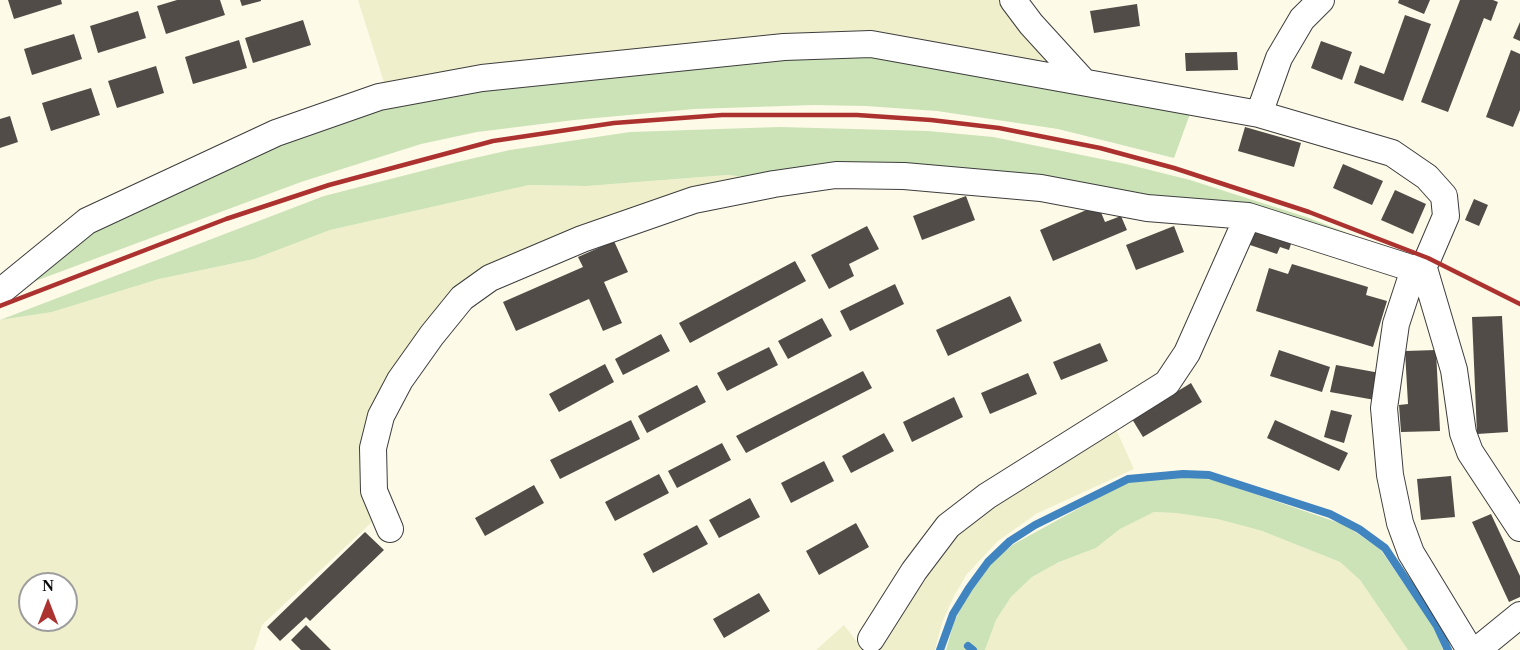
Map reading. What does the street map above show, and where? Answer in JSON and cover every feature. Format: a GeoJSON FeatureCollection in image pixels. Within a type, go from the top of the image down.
{"type":"FeatureCollection","features":[{"type":"Feature","properties":{"kind":"street"},"geometry":{"type":"LineString","coordinates":[[1013,0],[1031,24],[1083,81]]}},
{"type":"Feature","properties":{"kind":"street"},"geometry":{"type":"LineString","coordinates":[[1259,114],[1279,58],[1302,19],[1321,0]]}},
{"type":"Feature","properties":{"kind":"street"},"geometry":{"type":"LineString","coordinates":[[0,292],[87,220],[276,133],[379,97],[482,78],[784,47],[871,44],[1259,114],[1392,153],[1427,177],[1444,196],[1446,216],[1419,267],[1396,324],[1384,408],[1390,475],[1400,523],[1411,553],[1470,650]]}},
{"type":"Feature","properties":{"kind":"street"},"geometry":{"type":"LineString","coordinates":[[390,529],[374,491],[373,448],[381,416],[400,380],[462,298],[490,278],[582,239],[694,200],[774,183],[836,176],[904,176],[1041,188],[1147,208],[1248,216],[1419,267]]}},
{"type":"Feature","properties":{"kind":"street"},"geometry":{"type":"LineString","coordinates":[[871,639],[914,572],[948,526],[987,496],[1167,383],[1187,353],[1248,216]]}},
{"type":"Feature","properties":{"kind":"street"},"geometry":{"type":"LineString","coordinates":[[1419,267],[1454,370],[1463,434],[1470,452],[1520,528]]}},
{"type":"Feature","properties":{"kind":"street"},"geometry":{"type":"LineString","coordinates":[[1477,650],[1520,615]]}},
{"type":"Feature","properties":{"kind":"green space"},"geometry":{"type":"Polygon","coordinates":[[[358,0],[1002,0],[1057,68],[387,92],[358,0]]]}},
{"type":"Feature","properties":{"kind":"green space"},"geometry":{"type":"Polygon","coordinates":[[[871,49],[1190,114],[1174,158],[1058,129],[937,111],[866,106],[813,105],[694,109],[477,132],[421,144],[301,182],[14,289],[89,225],[383,102],[485,83],[871,49]]]}},
{"type":"Feature","properties":{"kind":"green space"},"geometry":{"type":"Polygon","coordinates":[[[779,127],[928,131],[993,137],[1126,164],[1190,180],[1306,217],[1392,250],[1227,207],[727,175],[587,186],[529,185],[330,230],[254,259],[159,279],[52,312],[0,320],[324,196],[457,162],[510,150],[630,132],[779,127]]]}},
{"type":"Feature","properties":{"kind":"green space"},"geometry":{"type":"Polygon","coordinates":[[[727,175],[769,179],[492,272],[400,371],[366,487],[372,522],[262,625],[254,650],[0,650],[0,320],[52,312],[159,279],[254,259],[330,230],[529,185],[587,186],[727,175]]]}},
{"type":"Feature","properties":{"kind":"green space"},"geometry":{"type":"Polygon","coordinates":[[[1114,425],[1134,469],[1036,514],[998,541],[967,574],[954,596],[942,623],[935,650],[873,650],[952,530],[1114,425]]]}},
{"type":"Feature","properties":{"kind":"green space"},"geometry":{"type":"Polygon","coordinates":[[[1183,476],[1214,480],[1345,525],[1380,549],[1434,627],[1443,650],[1408,650],[1360,580],[1340,562],[1244,526],[1217,519],[1154,512],[1120,529],[1096,548],[1059,562],[1032,577],[1011,597],[996,620],[985,650],[946,650],[954,622],[965,600],[995,559],[1014,544],[1114,489],[1138,479],[1183,476]]]}},
{"type":"Feature","properties":{"kind":"green space"},"geometry":{"type":"Polygon","coordinates":[[[1154,512],[1217,519],[1244,526],[1340,562],[1360,580],[1408,650],[985,650],[996,620],[1011,597],[1032,577],[1059,562],[1096,548],[1120,529],[1154,512]]]}},
{"type":"Feature","properties":{"kind":"green space"},"geometry":{"type":"Polygon","coordinates":[[[844,625],[863,650],[816,650],[844,625]]]}},
{"type":"Feature","properties":{"kind":"building"},"geometry":{"type":"Polygon","coordinates":[[[8,0],[61,0],[62,4],[14,19],[8,0]]]}},
{"type":"Feature","properties":{"kind":"building"},"geometry":{"type":"Polygon","coordinates":[[[177,0],[220,0],[225,15],[166,34],[157,6],[177,0]]]}},
{"type":"Feature","properties":{"kind":"building"},"geometry":{"type":"Polygon","coordinates":[[[240,0],[261,0],[261,1],[242,6],[240,0]]]}},
{"type":"Feature","properties":{"kind":"building"},"geometry":{"type":"Polygon","coordinates":[[[1399,0],[1430,0],[1424,14],[1398,3],[1399,0]]]}},
{"type":"Feature","properties":{"kind":"building"},"geometry":{"type":"Polygon","coordinates":[[[1460,0],[1498,2],[1491,21],[1484,18],[1448,112],[1421,102],[1460,0]]]}},
{"type":"Feature","properties":{"kind":"building"},"geometry":{"type":"Polygon","coordinates":[[[1137,4],[1140,26],[1094,33],[1090,11],[1137,4]]]}},
{"type":"Feature","properties":{"kind":"building"},"geometry":{"type":"Polygon","coordinates":[[[138,11],[146,38],[98,53],[90,26],[138,11]]]}},
{"type":"Feature","properties":{"kind":"building"},"geometry":{"type":"Polygon","coordinates":[[[1405,15],[1431,24],[1403,101],[1354,83],[1360,65],[1384,74],[1405,15]]]}},
{"type":"Feature","properties":{"kind":"building"},"geometry":{"type":"Polygon","coordinates":[[[303,20],[311,45],[253,63],[245,38],[303,20]]]}},
{"type":"Feature","properties":{"kind":"building"},"geometry":{"type":"Polygon","coordinates":[[[1520,22],[1520,41],[1513,38],[1520,22]]]}},
{"type":"Feature","properties":{"kind":"building"},"geometry":{"type":"Polygon","coordinates":[[[74,34],[82,59],[32,75],[24,49],[74,34]]]}},
{"type":"Feature","properties":{"kind":"building"},"geometry":{"type":"Polygon","coordinates":[[[239,40],[247,68],[193,84],[185,57],[239,40]]]}},
{"type":"Feature","properties":{"kind":"building"},"geometry":{"type":"Polygon","coordinates":[[[1321,41],[1352,52],[1342,80],[1311,68],[1321,41]]]}},
{"type":"Feature","properties":{"kind":"building"},"geometry":{"type":"Polygon","coordinates":[[[1511,50],[1520,54],[1520,110],[1513,127],[1486,117],[1511,50]]]}},
{"type":"Feature","properties":{"kind":"building"},"geometry":{"type":"Polygon","coordinates":[[[1237,52],[1238,70],[1186,71],[1185,53],[1237,52]]]}},
{"type":"Feature","properties":{"kind":"building"},"geometry":{"type":"Polygon","coordinates":[[[156,66],[164,93],[117,108],[108,81],[156,66]]]}},
{"type":"Feature","properties":{"kind":"building"},"geometry":{"type":"Polygon","coordinates":[[[91,88],[100,115],[51,131],[42,103],[91,88]]]}},
{"type":"Feature","properties":{"kind":"building"},"geometry":{"type":"Polygon","coordinates":[[[10,116],[18,142],[0,148],[0,119],[10,116]]]}},
{"type":"Feature","properties":{"kind":"building"},"geometry":{"type":"Polygon","coordinates":[[[1245,127],[1301,143],[1294,167],[1238,151],[1245,127]]]}},
{"type":"Feature","properties":{"kind":"building"},"geometry":{"type":"Polygon","coordinates":[[[1343,164],[1383,181],[1372,205],[1333,188],[1343,164]]]}},
{"type":"Feature","properties":{"kind":"building"},"geometry":{"type":"Polygon","coordinates":[[[1395,190],[1426,204],[1413,234],[1381,220],[1395,190]]]}},
{"type":"Feature","properties":{"kind":"building"},"geometry":{"type":"Polygon","coordinates":[[[966,196],[975,220],[922,240],[913,216],[966,196]]]}},
{"type":"Feature","properties":{"kind":"building"},"geometry":{"type":"Polygon","coordinates":[[[1474,199],[1488,205],[1479,226],[1465,220],[1474,199]]]}},
{"type":"Feature","properties":{"kind":"building"},"geometry":{"type":"Polygon","coordinates":[[[1098,205],[1105,222],[1121,216],[1127,230],[1053,261],[1040,230],[1098,205]]]}},
{"type":"Feature","properties":{"kind":"building"},"geometry":{"type":"Polygon","coordinates":[[[867,226],[879,249],[849,264],[854,276],[829,289],[811,255],[867,226]]]}},
{"type":"Feature","properties":{"kind":"building"},"geometry":{"type":"Polygon","coordinates":[[[1174,226],[1184,252],[1136,270],[1126,245],[1174,226]]]}},
{"type":"Feature","properties":{"kind":"building"},"geometry":{"type":"Polygon","coordinates":[[[1253,226],[1293,238],[1289,250],[1280,247],[1277,254],[1247,244],[1253,226]]]}},
{"type":"Feature","properties":{"kind":"building"},"geometry":{"type":"Polygon","coordinates":[[[614,241],[628,272],[604,282],[622,323],[603,331],[589,299],[516,331],[503,302],[583,267],[578,257],[614,241]]]}},
{"type":"Feature","properties":{"kind":"building"},"geometry":{"type":"Polygon","coordinates":[[[795,261],[806,281],[690,343],[679,323],[795,261]]]}},
{"type":"Feature","properties":{"kind":"building"},"geometry":{"type":"Polygon","coordinates":[[[1292,264],[1368,287],[1366,295],[1387,301],[1373,347],[1256,311],[1269,268],[1288,274],[1292,264]]]}},
{"type":"Feature","properties":{"kind":"building"},"geometry":{"type":"Polygon","coordinates":[[[895,284],[904,304],[850,331],[840,311],[895,284]]]}},
{"type":"Feature","properties":{"kind":"building"},"geometry":{"type":"Polygon","coordinates":[[[1010,296],[1022,321],[948,356],[936,330],[1010,296]]]}},
{"type":"Feature","properties":{"kind":"building"},"geometry":{"type":"Polygon","coordinates":[[[1502,316],[1508,432],[1477,434],[1472,317],[1502,316]]]}},
{"type":"Feature","properties":{"kind":"building"},"geometry":{"type":"Polygon","coordinates":[[[822,318],[832,336],[788,359],[778,341],[822,318]]]}},
{"type":"Feature","properties":{"kind":"building"},"geometry":{"type":"Polygon","coordinates":[[[661,334],[670,351],[623,375],[615,359],[661,334]]]}},
{"type":"Feature","properties":{"kind":"building"},"geometry":{"type":"Polygon","coordinates":[[[1100,343],[1108,361],[1061,380],[1053,362],[1100,343]]]}},
{"type":"Feature","properties":{"kind":"building"},"geometry":{"type":"Polygon","coordinates":[[[769,347],[778,365],[727,391],[717,373],[769,347]]]}},
{"type":"Feature","properties":{"kind":"building"},"geometry":{"type":"Polygon","coordinates":[[[1279,350],[1330,367],[1322,392],[1270,376],[1279,350]]]}},
{"type":"Feature","properties":{"kind":"building"},"geometry":{"type":"Polygon","coordinates":[[[1436,350],[1440,431],[1401,432],[1399,405],[1408,404],[1405,351],[1436,350]]]}},
{"type":"Feature","properties":{"kind":"building"},"geometry":{"type":"Polygon","coordinates":[[[605,364],[614,382],[559,412],[549,394],[605,364]]]}},
{"type":"Feature","properties":{"kind":"building"},"geometry":{"type":"Polygon","coordinates":[[[1336,365],[1380,373],[1375,400],[1330,392],[1336,365]]]}},
{"type":"Feature","properties":{"kind":"building"},"geometry":{"type":"Polygon","coordinates":[[[863,371],[872,388],[746,453],[736,436],[863,371]]]}},
{"type":"Feature","properties":{"kind":"building"},"geometry":{"type":"Polygon","coordinates":[[[1028,373],[1037,394],[990,414],[981,393],[1028,373]]]}},
{"type":"Feature","properties":{"kind":"building"},"geometry":{"type":"Polygon","coordinates":[[[1191,383],[1202,402],[1143,437],[1132,419],[1191,383]]]}},
{"type":"Feature","properties":{"kind":"building"},"geometry":{"type":"Polygon","coordinates":[[[697,385],[706,402],[647,433],[638,416],[697,385]]]}},
{"type":"Feature","properties":{"kind":"building"},"geometry":{"type":"Polygon","coordinates":[[[954,397],[963,417],[912,442],[903,422],[954,397]]]}},
{"type":"Feature","properties":{"kind":"building"},"geometry":{"type":"Polygon","coordinates":[[[1331,410],[1352,415],[1344,443],[1324,437],[1331,410]]]}},
{"type":"Feature","properties":{"kind":"building"},"geometry":{"type":"Polygon","coordinates":[[[631,420],[640,439],[560,479],[550,460],[631,420]]]}},
{"type":"Feature","properties":{"kind":"building"},"geometry":{"type":"Polygon","coordinates":[[[1275,420],[1348,453],[1339,471],[1267,438],[1275,420]]]}},
{"type":"Feature","properties":{"kind":"building"},"geometry":{"type":"Polygon","coordinates":[[[884,433],[894,451],[851,473],[842,456],[884,433]]]}},
{"type":"Feature","properties":{"kind":"building"},"geometry":{"type":"Polygon","coordinates":[[[722,443],[731,460],[677,488],[668,471],[722,443]]]}},
{"type":"Feature","properties":{"kind":"building"},"geometry":{"type":"Polygon","coordinates":[[[824,461],[834,481],[791,503],[781,483],[824,461]]]}},
{"type":"Feature","properties":{"kind":"building"},"geometry":{"type":"Polygon","coordinates":[[[659,474],[669,493],[615,521],[605,502],[659,474]]]}},
{"type":"Feature","properties":{"kind":"building"},"geometry":{"type":"Polygon","coordinates":[[[1451,476],[1455,517],[1421,520],[1417,479],[1451,476]]]}},
{"type":"Feature","properties":{"kind":"building"},"geometry":{"type":"Polygon","coordinates":[[[534,485],[544,503],[485,536],[475,518],[534,485]]]}},
{"type":"Feature","properties":{"kind":"building"},"geometry":{"type":"Polygon","coordinates":[[[750,498],[760,517],[719,538],[709,520],[750,498]]]}},
{"type":"Feature","properties":{"kind":"building"},"geometry":{"type":"Polygon","coordinates":[[[1491,514],[1520,576],[1520,597],[1509,602],[1472,522],[1491,514]]]}},
{"type":"Feature","properties":{"kind":"building"},"geometry":{"type":"Polygon","coordinates":[[[856,523],[869,547],[819,575],[806,551],[856,523]]]}},
{"type":"Feature","properties":{"kind":"building"},"geometry":{"type":"Polygon","coordinates":[[[697,525],[708,544],[653,573],[643,554],[697,525]]]}},
{"type":"Feature","properties":{"kind":"building"},"geometry":{"type":"Polygon","coordinates":[[[365,532],[384,550],[310,621],[306,617],[280,641],[267,627],[365,532]]]}},
{"type":"Feature","properties":{"kind":"building"},"geometry":{"type":"Polygon","coordinates":[[[759,593],[770,611],[724,638],[713,619],[759,593]]]}},
{"type":"Feature","properties":{"kind":"building"},"geometry":{"type":"Polygon","coordinates":[[[306,625],[331,650],[301,650],[291,640],[306,625]]]}},
{"type":"Feature","properties":{"kind":"waterway"},"geometry":{"type":"LineString","coordinates":[[940,650],[953,614],[969,588],[988,562],[1010,541],[1035,525],[1128,479],[1183,474],[1209,475],[1330,514],[1359,529],[1385,548],[1437,626],[1448,650]]}},
{"type":"Feature","properties":{"kind":"waterway"},"geometry":{"type":"LineString","coordinates":[[968,646],[973,650]]}},
{"type":"Feature","properties":{"kind":"railway"},"geometry":{"type":"LineString","coordinates":[[0,306],[226,219],[329,185],[493,141],[614,123],[722,115],[857,115],[931,120],[999,128],[1100,148],[1174,168],[1309,212],[1428,258],[1520,304]]}}]}
